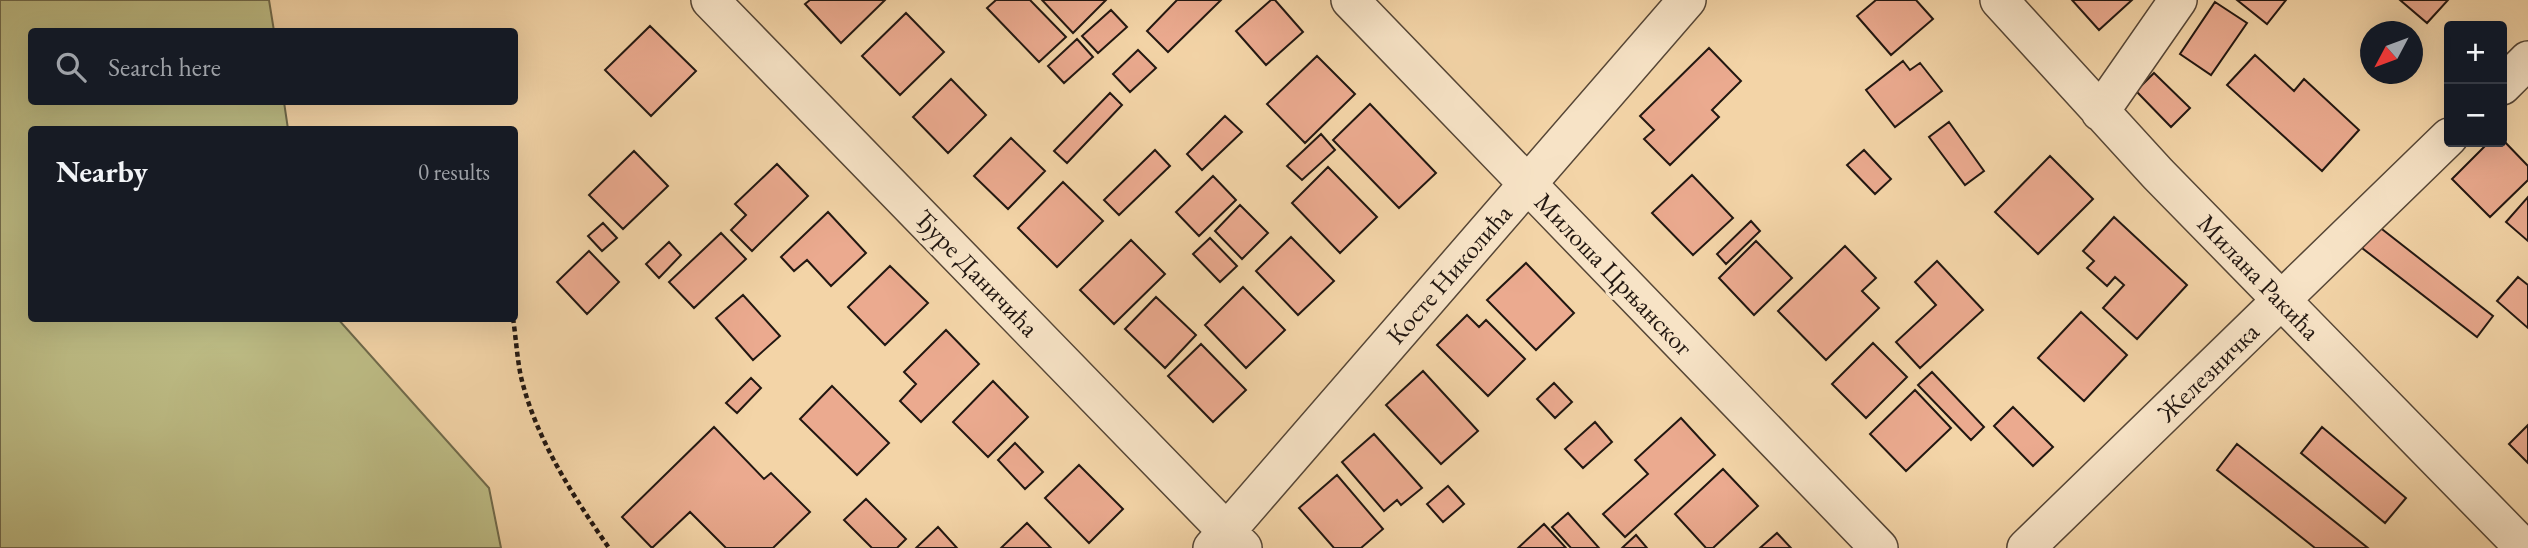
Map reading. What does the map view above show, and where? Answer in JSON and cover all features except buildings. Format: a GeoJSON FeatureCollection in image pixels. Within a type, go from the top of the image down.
{"type":"FeatureCollection","features":[{"type":"Feature","properties":{"kind":"street","name":"Ђуре Даничића"},"geometry":{"type":"LineString","coordinates":[[710,0],[1227,542]]}},
{"type":"Feature","properties":{"kind":"street","name":"Милоша Црњанског"},"geometry":{"type":"LineString","coordinates":[[1350,0],[1879,548]]}},
{"type":"Feature","properties":{"kind":"street","name":"Косте Николића"},"geometry":{"type":"LineString","coordinates":[[1227,542],[1527,184],[1687,0]]}},
{"type":"Feature","properties":{"kind":"street","name":"Милана Ракића"},"geometry":{"type":"LineString","coordinates":[[1999,0],[2100,112],[2524,548]]}},
{"type":"Feature","properties":{"kind":"street"},"geometry":{"type":"LineString","coordinates":[[2100,112],[2178,0]]}},
{"type":"Feature","properties":{"kind":"street"},"geometry":{"type":"LineString","coordinates":[[2504,84],[2528,61]]}},
{"type":"Feature","properties":{"kind":"street","name":"Железничка"},"geometry":{"type":"LineString","coordinates":[[2026,548],[2444,142]]}},
{"type":"Feature","properties":{"kind":"path"},"geometry":{"type":"LineString","coordinates":[[514,322],[521,376],[530,407],[561,474],[609,548]]}},
{"type":"Feature","properties":{"kind":"shaded area"},"geometry":{"type":"Polygon","coordinates":[[[0,0],[269,0],[274,28],[28,28],[28,105],[284,105],[288,126],[28,126],[28,322],[341,322],[489,488],[501,548],[0,548],[0,0]]]}}]}
